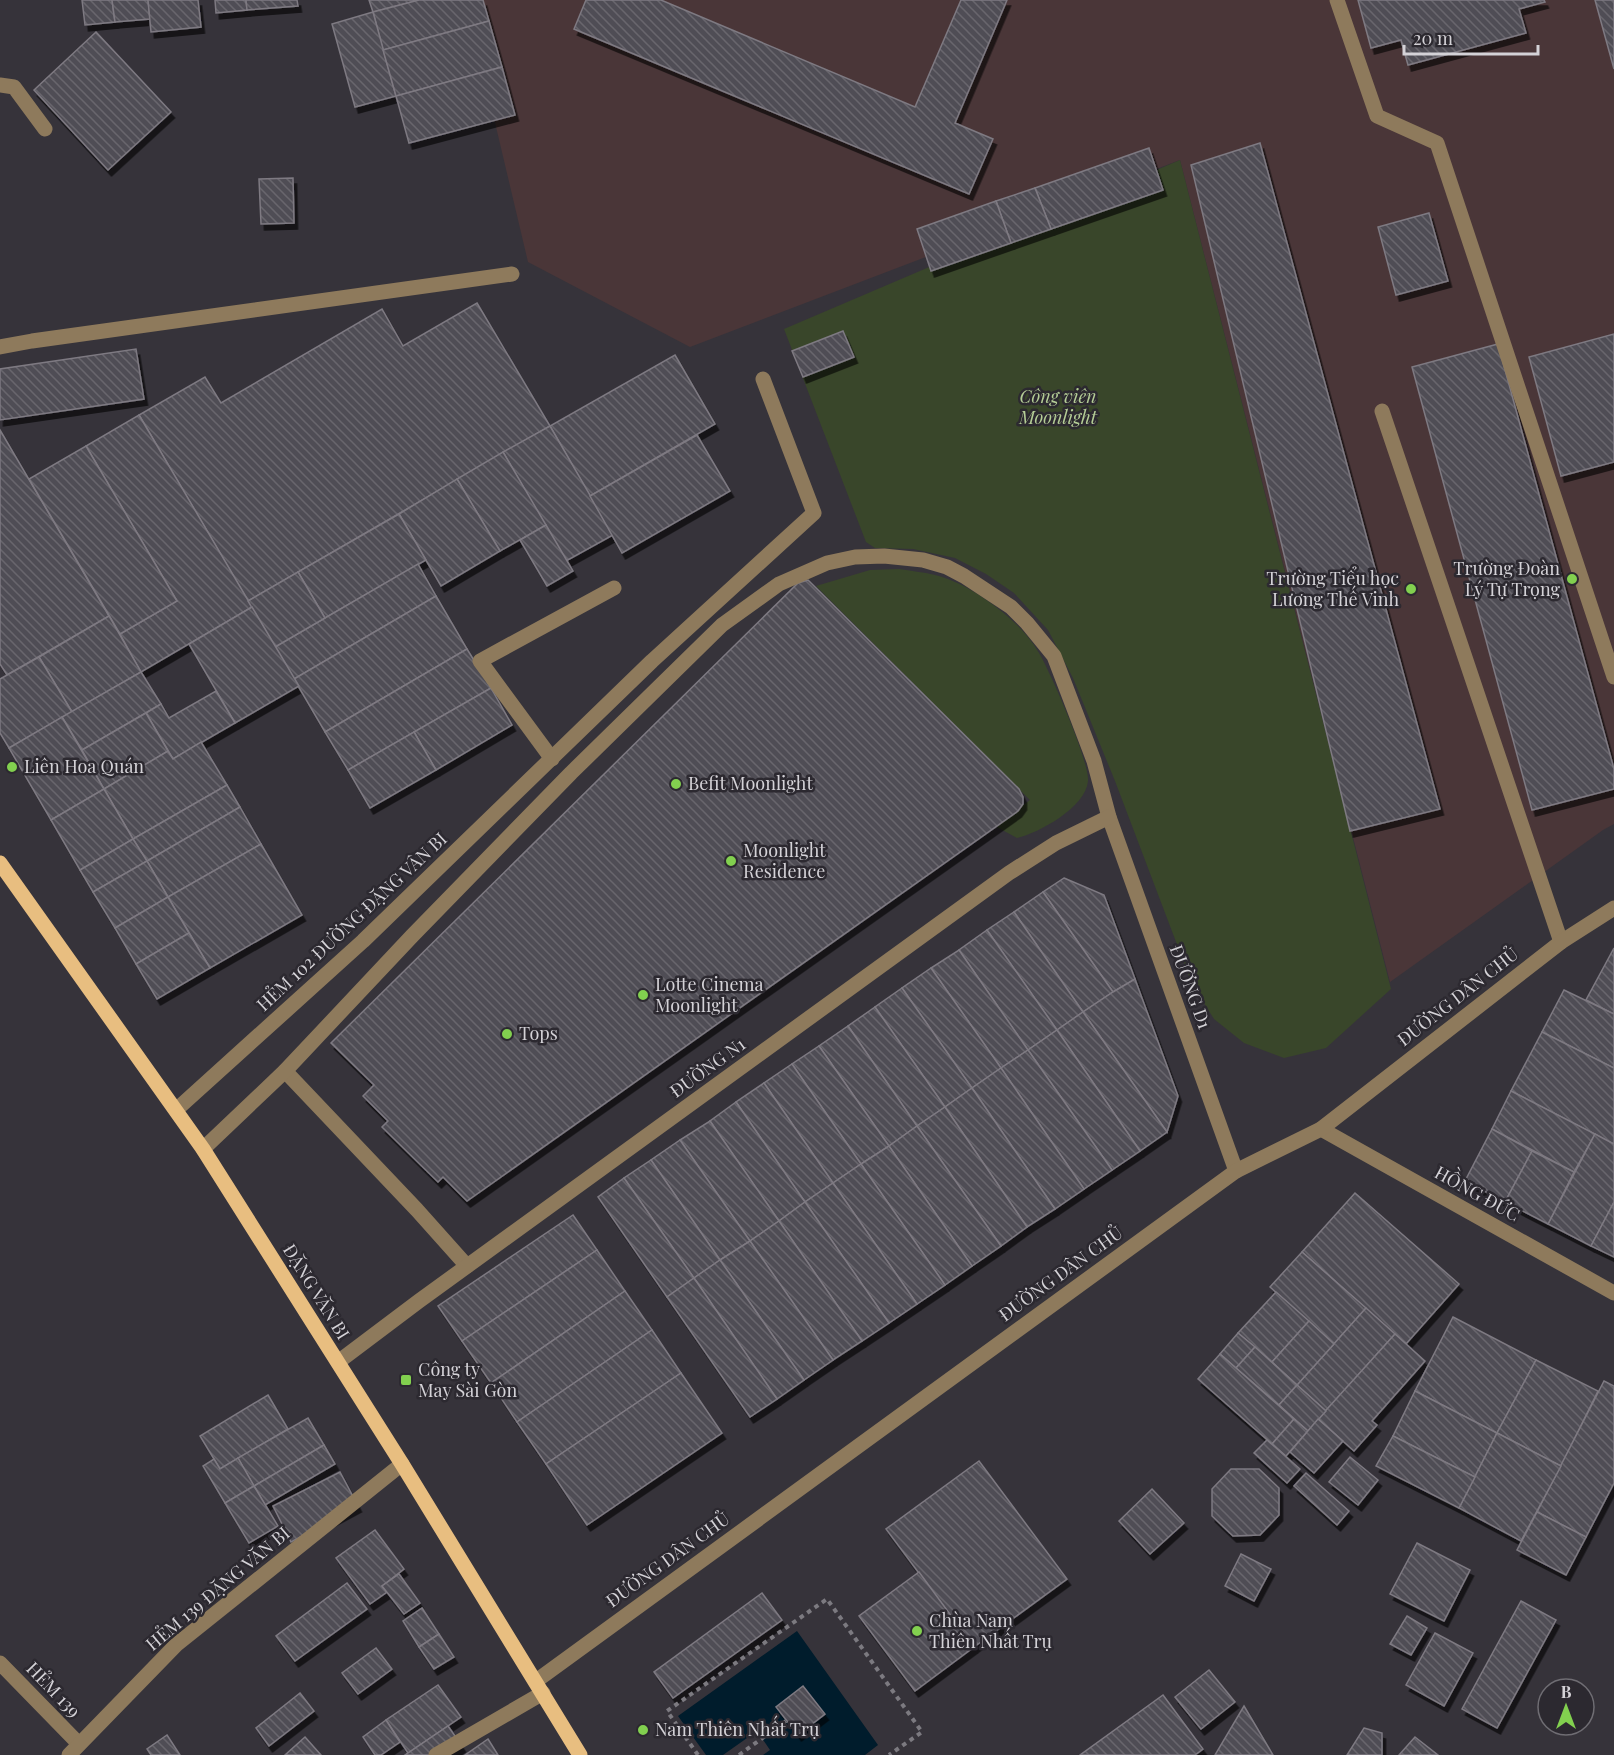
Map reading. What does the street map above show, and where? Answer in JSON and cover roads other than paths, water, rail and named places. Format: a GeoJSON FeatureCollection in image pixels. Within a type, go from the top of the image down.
{"type":"FeatureCollection","features":[{"type":"Feature","properties":{"kind":"main road","name":"ĐẶNG VĂN BI"},"geometry":{"type":"LineString","coordinates":[[0,863],[202,1149],[402,1464],[580,1755]]}},
{"type":"Feature","properties":{"kind":"street"},"geometry":{"type":"LineString","coordinates":[[1337,0],[1377,116],[1437,143],[1614,677]]}},
{"type":"Feature","properties":{"kind":"street"},"geometry":{"type":"LineString","coordinates":[[0,85],[14,87],[45,129]]}},
{"type":"Feature","properties":{"kind":"street"},"geometry":{"type":"LineString","coordinates":[[0,347],[512,274]]}},
{"type":"Feature","properties":{"kind":"street","name":"HẺM 102 ĐƯỜNG ĐẶNG VÂN BI"},"geometry":{"type":"LineString","coordinates":[[176,1110],[363,941],[652,661],[814,513],[763,379]]}},
{"type":"Feature","properties":{"kind":"street"},"geometry":{"type":"LineString","coordinates":[[1382,411],[1561,942]]}},
{"type":"Feature","properties":{"kind":"street","name":"ĐƯỜNG D1"},"geometry":{"type":"LineString","coordinates":[[202,1149],[285,1071],[538,807],[722,625],[779,584],[827,563],[855,557],[884,556],[923,560],[947,567],[964,576],[1011,607],[1028,623],[1054,656],[1094,761],[1109,817],[1236,1171]]}},
{"type":"Feature","properties":{"kind":"street"},"geometry":{"type":"LineString","coordinates":[[552,759],[480,661],[614,588]]}},
{"type":"Feature","properties":{"kind":"street","name":"ĐƯỜNG N1"},"geometry":{"type":"LineString","coordinates":[[338,1362],[1009,873],[1056,843],[1109,817]]}},
{"type":"Feature","properties":{"kind":"street","name":"ĐƯỜNG DÂN CHỦ"},"geometry":{"type":"LineString","coordinates":[[436,1755],[539,1687],[1236,1171],[1321,1129],[1561,942],[1614,908]]}},
{"type":"Feature","properties":{"kind":"street"},"geometry":{"type":"LineString","coordinates":[[285,1071],[467,1266]]}},
{"type":"Feature","properties":{"kind":"street","name":"HỒNG ĐỨC"},"geometry":{"type":"LineString","coordinates":[[1321,1129],[1614,1293]]}},
{"type":"Feature","properties":{"kind":"street","name":"HẺM 139 ĐẶNG VĂN BI"},"geometry":{"type":"LineString","coordinates":[[74,1749],[176,1645],[402,1464]]}},
{"type":"Feature","properties":{"kind":"street","name":"HẺM 139"},"geometry":{"type":"LineString","coordinates":[[0,1663],[74,1749]]}},
{"type":"Feature","properties":{"kind":"water"},"geometry":{"type":"Polygon","coordinates":[[[797,1631],[878,1745],[865,1755],[763,1755],[770,1750],[757,1731],[723,1755],[706,1755],[678,1716],[797,1631]],[[803,1686],[776,1707],[798,1735],[824,1714],[803,1686]]]}},
{"type":"Feature","properties":{"kind":"place","name":"Trường Đoàn Lý Tự Trọng"},"geometry":{"type":"Point","coordinates":[1572,579]}},
{"type":"Feature","properties":{"kind":"place","name":"Trường Tiểu học Lương Thế Vinh"},"geometry":{"type":"Point","coordinates":[1411,589]}},
{"type":"Feature","properties":{"kind":"place","name":"Liên Hoa Quán"},"geometry":{"type":"Point","coordinates":[12,767]}},
{"type":"Feature","properties":{"kind":"place","name":"Befit Moonlight"},"geometry":{"type":"Point","coordinates":[676,784]}},
{"type":"Feature","properties":{"kind":"place","name":"Moonlight Residence"},"geometry":{"type":"Point","coordinates":[731,861]}},
{"type":"Feature","properties":{"kind":"place","name":"Lotte Cinema Moonlight"},"geometry":{"type":"Point","coordinates":[643,995]}},
{"type":"Feature","properties":{"kind":"place","name":"Tops"},"geometry":{"type":"Point","coordinates":[507,1034]}},
{"type":"Feature","properties":{"kind":"place","name":"Công ty May Sài Gòn"},"geometry":{"type":"Point","coordinates":[406,1380]}},
{"type":"Feature","properties":{"kind":"place","name":"Chùa Nam Thiên Nhất Trụ"},"geometry":{"type":"Point","coordinates":[917,1631]}},
{"type":"Feature","properties":{"kind":"place","name":"Nam Thiên Nhất Trụ"},"geometry":{"type":"Point","coordinates":[643,1730]}},
{"type":"Feature","properties":{"kind":"park label","name":"Công viên Moonlight"},"geometry":{"type":"Point","coordinates":[1058,407]}}]}
